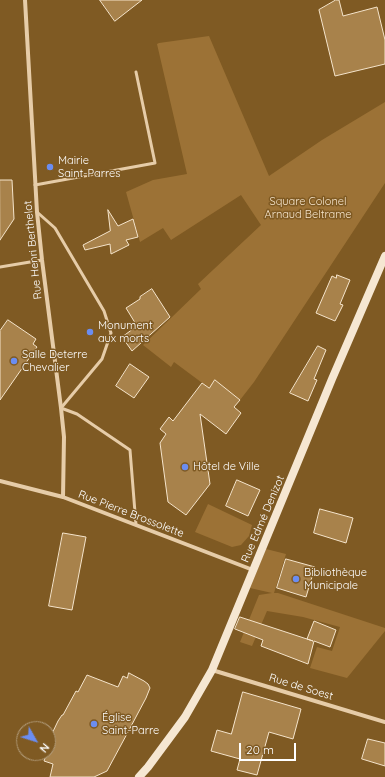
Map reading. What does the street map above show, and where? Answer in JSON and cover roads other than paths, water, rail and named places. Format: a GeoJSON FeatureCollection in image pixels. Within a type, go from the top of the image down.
{"type":"FeatureCollection","features":[{"type":"Feature","properties":{"kind":"street","name":"Rue Henri Berthelot"},"geometry":{"type":"LineString","coordinates":[[25,0],[37,212],[64,437],[63,498]]}},
{"type":"Feature","properties":{"kind":"street","name":"Rue Edmé Denizot"},"geometry":{"type":"LineString","coordinates":[[139,777],[185,716],[212,670],[332,379],[385,256]]}},
{"type":"Feature","properties":{"kind":"street","name":"Rue Pierre Brossolette"},"geometry":{"type":"LineString","coordinates":[[0,481],[63,498],[253,570]]}},
{"type":"Feature","properties":{"kind":"street","name":"Rue de Soest"},"geometry":{"type":"LineString","coordinates":[[212,670],[385,722]]}},
{"type":"Feature","properties":{"kind":"lane"},"geometry":{"type":"LineString","coordinates":[[35,185],[155,163],[136,72]]}},
{"type":"Feature","properties":{"kind":"lane"},"geometry":{"type":"LineString","coordinates":[[37,212],[55,228],[104,311],[111,334],[102,359],[61,408],[77,414],[130,450],[136,525]]}},
{"type":"Feature","properties":{"kind":"lane"},"geometry":{"type":"LineString","coordinates":[[0,267],[42,260]]}},
{"type":"Feature","properties":{"kind":"place","name":"Mairie Saint-Parres"},"geometry":{"type":"Point","coordinates":[50,167]}},
{"type":"Feature","properties":{"kind":"place","name":"Monument aux morts"},"geometry":{"type":"Point","coordinates":[90,332]}},
{"type":"Feature","properties":{"kind":"place","name":"Salle Deterre Chevalier"},"geometry":{"type":"Point","coordinates":[14,361]}},
{"type":"Feature","properties":{"kind":"place","name":"Hôtel de Ville"},"geometry":{"type":"Point","coordinates":[185,467]}},
{"type":"Feature","properties":{"kind":"place","name":"Bibliothèque Municipale"},"geometry":{"type":"Point","coordinates":[296,579]}},
{"type":"Feature","properties":{"kind":"place","name":"Église Saint-Parre"},"geometry":{"type":"Point","coordinates":[94,724]}},
{"type":"Feature","properties":{"kind":"park label","name":"Square Colonel Arnaud Beltrame"},"geometry":{"type":"Point","coordinates":[308,208]}}]}
